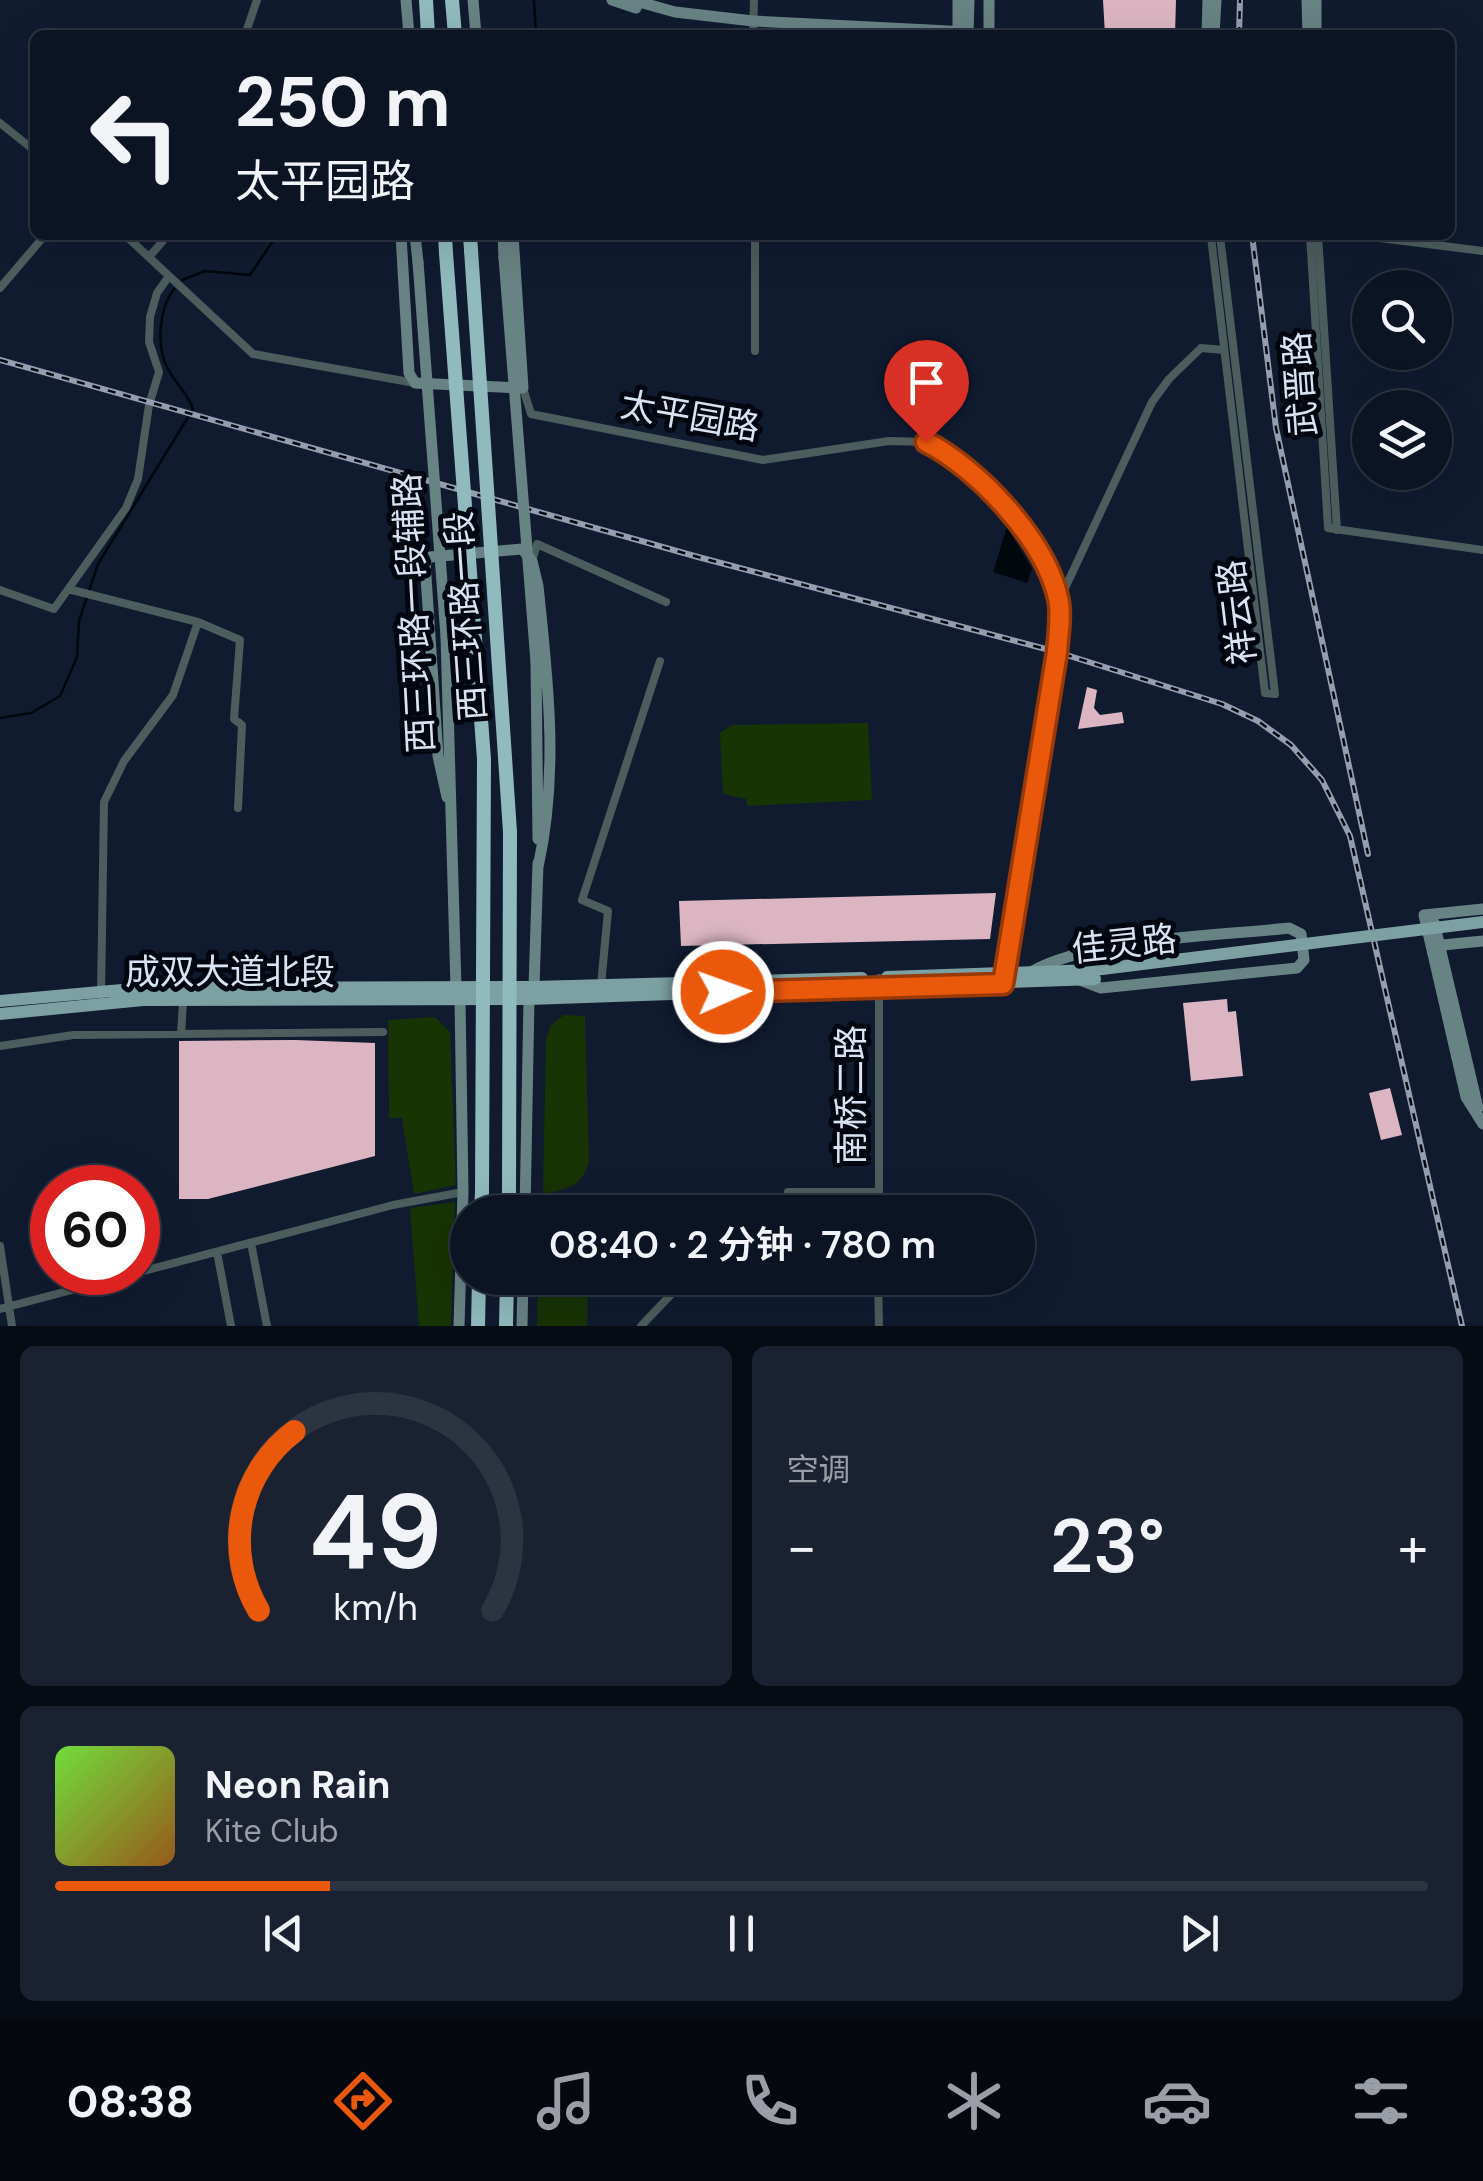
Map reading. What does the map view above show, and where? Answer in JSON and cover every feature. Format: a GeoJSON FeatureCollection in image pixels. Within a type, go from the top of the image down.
{"type":"FeatureCollection","features":[{"type":"Feature","properties":{"kind":"highway"},"geometry":{"type":"LineString","coordinates":[[417,0],[427,30]]}},
{"type":"Feature","properties":{"kind":"highway"},"geometry":{"type":"LineString","coordinates":[[426,0],[428,30]]}},
{"type":"Feature","properties":{"kind":"highway"},"geometry":{"type":"LineString","coordinates":[[452,0],[455,30]]}},
{"type":"Feature","properties":{"kind":"highway","name":"西三环路一段"},"geometry":{"type":"LineString","coordinates":[[445,240],[484,759],[482,1195]]}},
{"type":"Feature","properties":{"kind":"highway","name":"西三环路一段"},"geometry":{"type":"LineString","coordinates":[[470,242],[507,776],[510,1195]]}},
{"type":"Feature","properties":{"kind":"highway"},"geometry":{"type":"LineString","coordinates":[[478,1326],[479,1295]]}},
{"type":"Feature","properties":{"kind":"highway"},"geometry":{"type":"LineString","coordinates":[[506,1326],[507,1295]]}},
{"type":"Feature","properties":{"kind":"main road"},"geometry":{"type":"LineString","coordinates":[[406,0],[408,30]]}},
{"type":"Feature","properties":{"kind":"main road"},"geometry":{"type":"LineString","coordinates":[[473,0],[476,30]]}},
{"type":"Feature","properties":{"kind":"main road"},"geometry":{"type":"LineString","coordinates":[[612,0],[672,18],[788,30]]}},
{"type":"Feature","properties":{"kind":"main road"},"geometry":{"type":"LineString","coordinates":[[632,0],[753,28],[823,30]]}},
{"type":"Feature","properties":{"kind":"main road"},"geometry":{"type":"LineString","coordinates":[[958,0],[962,30]]}},
{"type":"Feature","properties":{"kind":"main road"},"geometry":{"type":"LineString","coordinates":[[964,30],[969,0]]}},
{"type":"Feature","properties":{"kind":"main road"},"geometry":{"type":"LineString","coordinates":[[988,30],[989,0]]}},
{"type":"Feature","properties":{"kind":"main road"},"geometry":{"type":"LineString","coordinates":[[1206,30],[1208,0]]}},
{"type":"Feature","properties":{"kind":"main road"},"geometry":{"type":"LineString","coordinates":[[1214,30],[1216,0]]}},
{"type":"Feature","properties":{"kind":"main road"},"geometry":{"type":"LineString","coordinates":[[1307,0],[1308,30]]}},
{"type":"Feature","properties":{"kind":"main road"},"geometry":{"type":"LineString","coordinates":[[1316,0],[1316,30]]}},
{"type":"Feature","properties":{"kind":"main road"},"geometry":{"type":"LineString","coordinates":[[402,240],[409,373],[416,383],[523,388],[513,240]]}},
{"type":"Feature","properties":{"kind":"main road","name":"西三环路一段辅路"},"geometry":{"type":"LineString","coordinates":[[416,240],[446,636],[463,1192],[458,1326]]}},
{"type":"Feature","properties":{"kind":"main road"},"geometry":{"type":"LineString","coordinates":[[502,240],[536,662],[538,867],[525,1195]]}},
{"type":"Feature","properties":{"kind":"main road"},"geometry":{"type":"LineString","coordinates":[[452,822],[438,756],[425,562],[430,556],[522,549],[532,560],[542,626],[552,757],[549,816],[538,867]]}},
{"type":"Feature","properties":{"kind":"main road"},"geometry":{"type":"LineString","coordinates":[[1483,908],[1424,915],[1483,1123]]}},
{"type":"Feature","properties":{"kind":"main road","name":"佳灵路"},"geometry":{"type":"LineString","coordinates":[[532,993],[1080,980],[1095,974],[1483,922]]}},
{"type":"Feature","properties":{"kind":"main road"},"geometry":{"type":"LineString","coordinates":[[1028,974],[1055,958],[1176,940],[1289,928],[1298,929],[1301,934],[1304,960],[1297,968],[1100,988],[1080,980]]}},
{"type":"Feature","properties":{"kind":"main road","name":"佳灵路"},"geometry":{"type":"LineString","coordinates":[[1004,979],[1028,974],[1095,974],[1483,930]]}},
{"type":"Feature","properties":{"kind":"main road"},"geometry":{"type":"LineString","coordinates":[[1434,946],[1483,941]]}},
{"type":"Feature","properties":{"kind":"main road","name":"佳灵路"},"geometry":{"type":"LineString","coordinates":[[532,993],[601,985],[878,982]]}},
{"type":"Feature","properties":{"kind":"main road"},"geometry":{"type":"LineString","coordinates":[[458,993],[532,993]]}},
{"type":"Feature","properties":{"kind":"main road","name":"成双大道北段"},"geometry":{"type":"LineString","coordinates":[[0,1001],[458,993]]}},
{"type":"Feature","properties":{"kind":"main road","name":"成双大道北段"},"geometry":{"type":"LineString","coordinates":[[0,1014],[102,997],[183,1001],[458,993]]}},
{"type":"Feature","properties":{"kind":"main road"},"geometry":{"type":"LineString","coordinates":[[522,1326],[523,1295]]}},
{"type":"Feature","properties":{"kind":"street"},"geometry":{"type":"LineString","coordinates":[[247,30],[257,0]]}},
{"type":"Feature","properties":{"kind":"street"},"geometry":{"type":"LineString","coordinates":[[753,28],[754,0]]}},
{"type":"Feature","properties":{"kind":"street"},"geometry":{"type":"LineString","coordinates":[[0,123],[30,147]]}},
{"type":"Feature","properties":{"kind":"street"},"geometry":{"type":"LineString","coordinates":[[0,288],[41,240]]}},
{"type":"Feature","properties":{"kind":"street"},"geometry":{"type":"LineString","coordinates":[[130,240],[254,354],[416,383]]}},
{"type":"Feature","properties":{"kind":"street"},"geometry":{"type":"LineString","coordinates":[[149,257],[164,240]]}},
{"type":"Feature","properties":{"kind":"street"},"geometry":{"type":"LineString","coordinates":[[754,240],[756,351]]}},
{"type":"Feature","properties":{"kind":"street","name":"祥云路"},"geometry":{"type":"LineString","coordinates":[[1215,240],[1224,350],[1265,693],[1269,695],[1275,694],[1216,240]]}},
{"type":"Feature","properties":{"kind":"street","name":"武晋路"},"geometry":{"type":"LineString","coordinates":[[1310,240],[1333,529]]}},
{"type":"Feature","properties":{"kind":"street","name":"武晋路"},"geometry":{"type":"LineString","coordinates":[[1318,240],[1333,529]]}},
{"type":"Feature","properties":{"kind":"street"},"geometry":{"type":"LineString","coordinates":[[1396,240],[1483,251]]}},
{"type":"Feature","properties":{"kind":"street"},"geometry":{"type":"LineString","coordinates":[[0,590],[54,609],[72,590],[126,508],[138,478],[148,405],[159,372],[150,342],[150,316],[169,276]]}},
{"type":"Feature","properties":{"kind":"street"},"geometry":{"type":"LineString","coordinates":[[1004,979],[1057,652],[1059,601],[1152,402],[1169,378],[1202,348],[1224,350]]}},
{"type":"Feature","properties":{"kind":"street","name":"太平园路"},"geometry":{"type":"LineString","coordinates":[[523,388],[531,414],[763,460],[889,441],[926,442],[978,477],[1005,504],[1059,601]]}},
{"type":"Feature","properties":{"kind":"street"},"geometry":{"type":"LineString","coordinates":[[1333,529],[1483,550]]}},
{"type":"Feature","properties":{"kind":"street"},"geometry":{"type":"LineString","coordinates":[[532,560],[537,544],[666,602]]}},
{"type":"Feature","properties":{"kind":"street"},"geometry":{"type":"LineString","coordinates":[[72,590],[198,622],[240,640],[234,720],[242,724],[238,808]]}},
{"type":"Feature","properties":{"kind":"street"},"geometry":{"type":"LineString","coordinates":[[102,997],[104,802],[124,761],[174,696],[198,622]]}},
{"type":"Feature","properties":{"kind":"street"},"geometry":{"type":"LineString","coordinates":[[601,985],[608,911],[582,900],[660,661]]}},
{"type":"Feature","properties":{"kind":"street","name":"南桥二路"},"geometry":{"type":"LineString","coordinates":[[878,982],[879,1195]]}},
{"type":"Feature","properties":{"kind":"street"},"geometry":{"type":"LineString","coordinates":[[181,1034],[183,1001]]}},
{"type":"Feature","properties":{"kind":"street"},"geometry":{"type":"LineString","coordinates":[[0,1046],[73,1035],[383,1032]]}},
{"type":"Feature","properties":{"kind":"street"},"geometry":{"type":"LineString","coordinates":[[5,1308],[393,1205],[463,1192]]}},
{"type":"Feature","properties":{"kind":"street"},"geometry":{"type":"LineString","coordinates":[[788,1192],[879,1192]]}},
{"type":"Feature","properties":{"kind":"street"},"geometry":{"type":"LineString","coordinates":[[251,1242],[267,1326]]}},
{"type":"Feature","properties":{"kind":"street"},"geometry":{"type":"LineString","coordinates":[[0,1246],[5,1308],[12,1326]]}},
{"type":"Feature","properties":{"kind":"street"},"geometry":{"type":"LineString","coordinates":[[217,1252],[232,1326]]}},
{"type":"Feature","properties":{"kind":"street"},"geometry":{"type":"LineString","coordinates":[[641,1326],[671,1295]]}},
{"type":"Feature","properties":{"kind":"street"},"geometry":{"type":"LineString","coordinates":[[878,1295],[879,1326]]}},
{"type":"Feature","properties":{"kind":"green space"},"geometry":{"type":"Polygon","coordinates":[[[868,723],[872,800],[747,806],[746,799],[723,794],[720,733],[732,725],[868,723]]]}},
{"type":"Feature","properties":{"kind":"green space"},"geometry":{"type":"Polygon","coordinates":[[[564,1015],[585,1016],[589,1161],[578,1182],[543,1194],[546,1039],[551,1025],[564,1015]]]}},
{"type":"Feature","properties":{"kind":"green space"},"geometry":{"type":"Polygon","coordinates":[[[435,1017],[450,1032],[456,1185],[414,1194],[402,1118],[389,1118],[388,1020],[435,1017]]]}},
{"type":"Feature","properties":{"kind":"green space"},"geometry":{"type":"Polygon","coordinates":[[[450,1203],[451,1326],[419,1326],[410,1208],[450,1203]]]}},
{"type":"Feature","properties":{"kind":"green space"},"geometry":{"type":"Polygon","coordinates":[[[538,1295],[588,1295],[587,1326],[537,1326],[538,1295]]]}},
{"type":"Feature","properties":{"kind":"shaded area"},"geometry":{"type":"Polygon","coordinates":[[[1007,527],[1032,569],[1027,583],[993,572],[1007,527]]]}},
{"type":"Feature","properties":{"kind":"building"},"geometry":{"type":"Polygon","coordinates":[[[1103,0],[1176,0],[1175,30],[1105,30],[1103,0]]]}},
{"type":"Feature","properties":{"kind":"building"},"geometry":{"type":"Polygon","coordinates":[[[1087,687],[1097,690],[1094,708],[1100,715],[1122,712],[1124,723],[1078,729],[1087,687]]]}},
{"type":"Feature","properties":{"kind":"building"},"geometry":{"type":"Polygon","coordinates":[[[996,893],[990,939],[681,946],[679,901],[996,893]]]}},
{"type":"Feature","properties":{"kind":"building"},"geometry":{"type":"Polygon","coordinates":[[[1227,999],[1228,1012],[1236,1011],[1243,1076],[1191,1081],[1183,1003],[1227,999]]]}},
{"type":"Feature","properties":{"kind":"building"},"geometry":{"type":"Polygon","coordinates":[[[179,1041],[375,1043],[375,1156],[208,1199],[179,1199],[179,1041]]]}},
{"type":"Feature","properties":{"kind":"building"},"geometry":{"type":"Polygon","coordinates":[[[1390,1088],[1402,1135],[1381,1140],[1369,1093],[1390,1088]]]}},
{"type":"Feature","properties":{"kind":"waterway"},"geometry":{"type":"LineString","coordinates":[[534,0],[536,30]]}},
{"type":"Feature","properties":{"kind":"waterway"},"geometry":{"type":"LineString","coordinates":[[182,280],[205,271],[250,275],[274,240]]}},
{"type":"Feature","properties":{"kind":"waterway"},"geometry":{"type":"LineString","coordinates":[[0,718],[31,713],[60,696],[77,657],[79,621],[98,564],[193,409],[167,367],[161,348],[162,316],[174,289]]}},
{"type":"Feature","properties":{"kind":"railway"},"geometry":{"type":"LineString","coordinates":[[1239,30],[1240,0]]}},
{"type":"Feature","properties":{"kind":"railway"},"geometry":{"type":"LineString","coordinates":[[1253,240],[1276,428],[1368,854]]}},
{"type":"Feature","properties":{"kind":"railway"},"geometry":{"type":"LineString","coordinates":[[0,360],[698,557],[1057,652],[1222,704],[1258,721],[1291,745],[1322,780],[1350,836],[1462,1326]]}},
{"type":"Feature","properties":{"kind":"route"},"geometry":{"type":"LineString","coordinates":[[723,992],[1003,984],[1057,652],[1059,601],[1053,584],[1005,504],[978,477],[926,442]]}}]}
